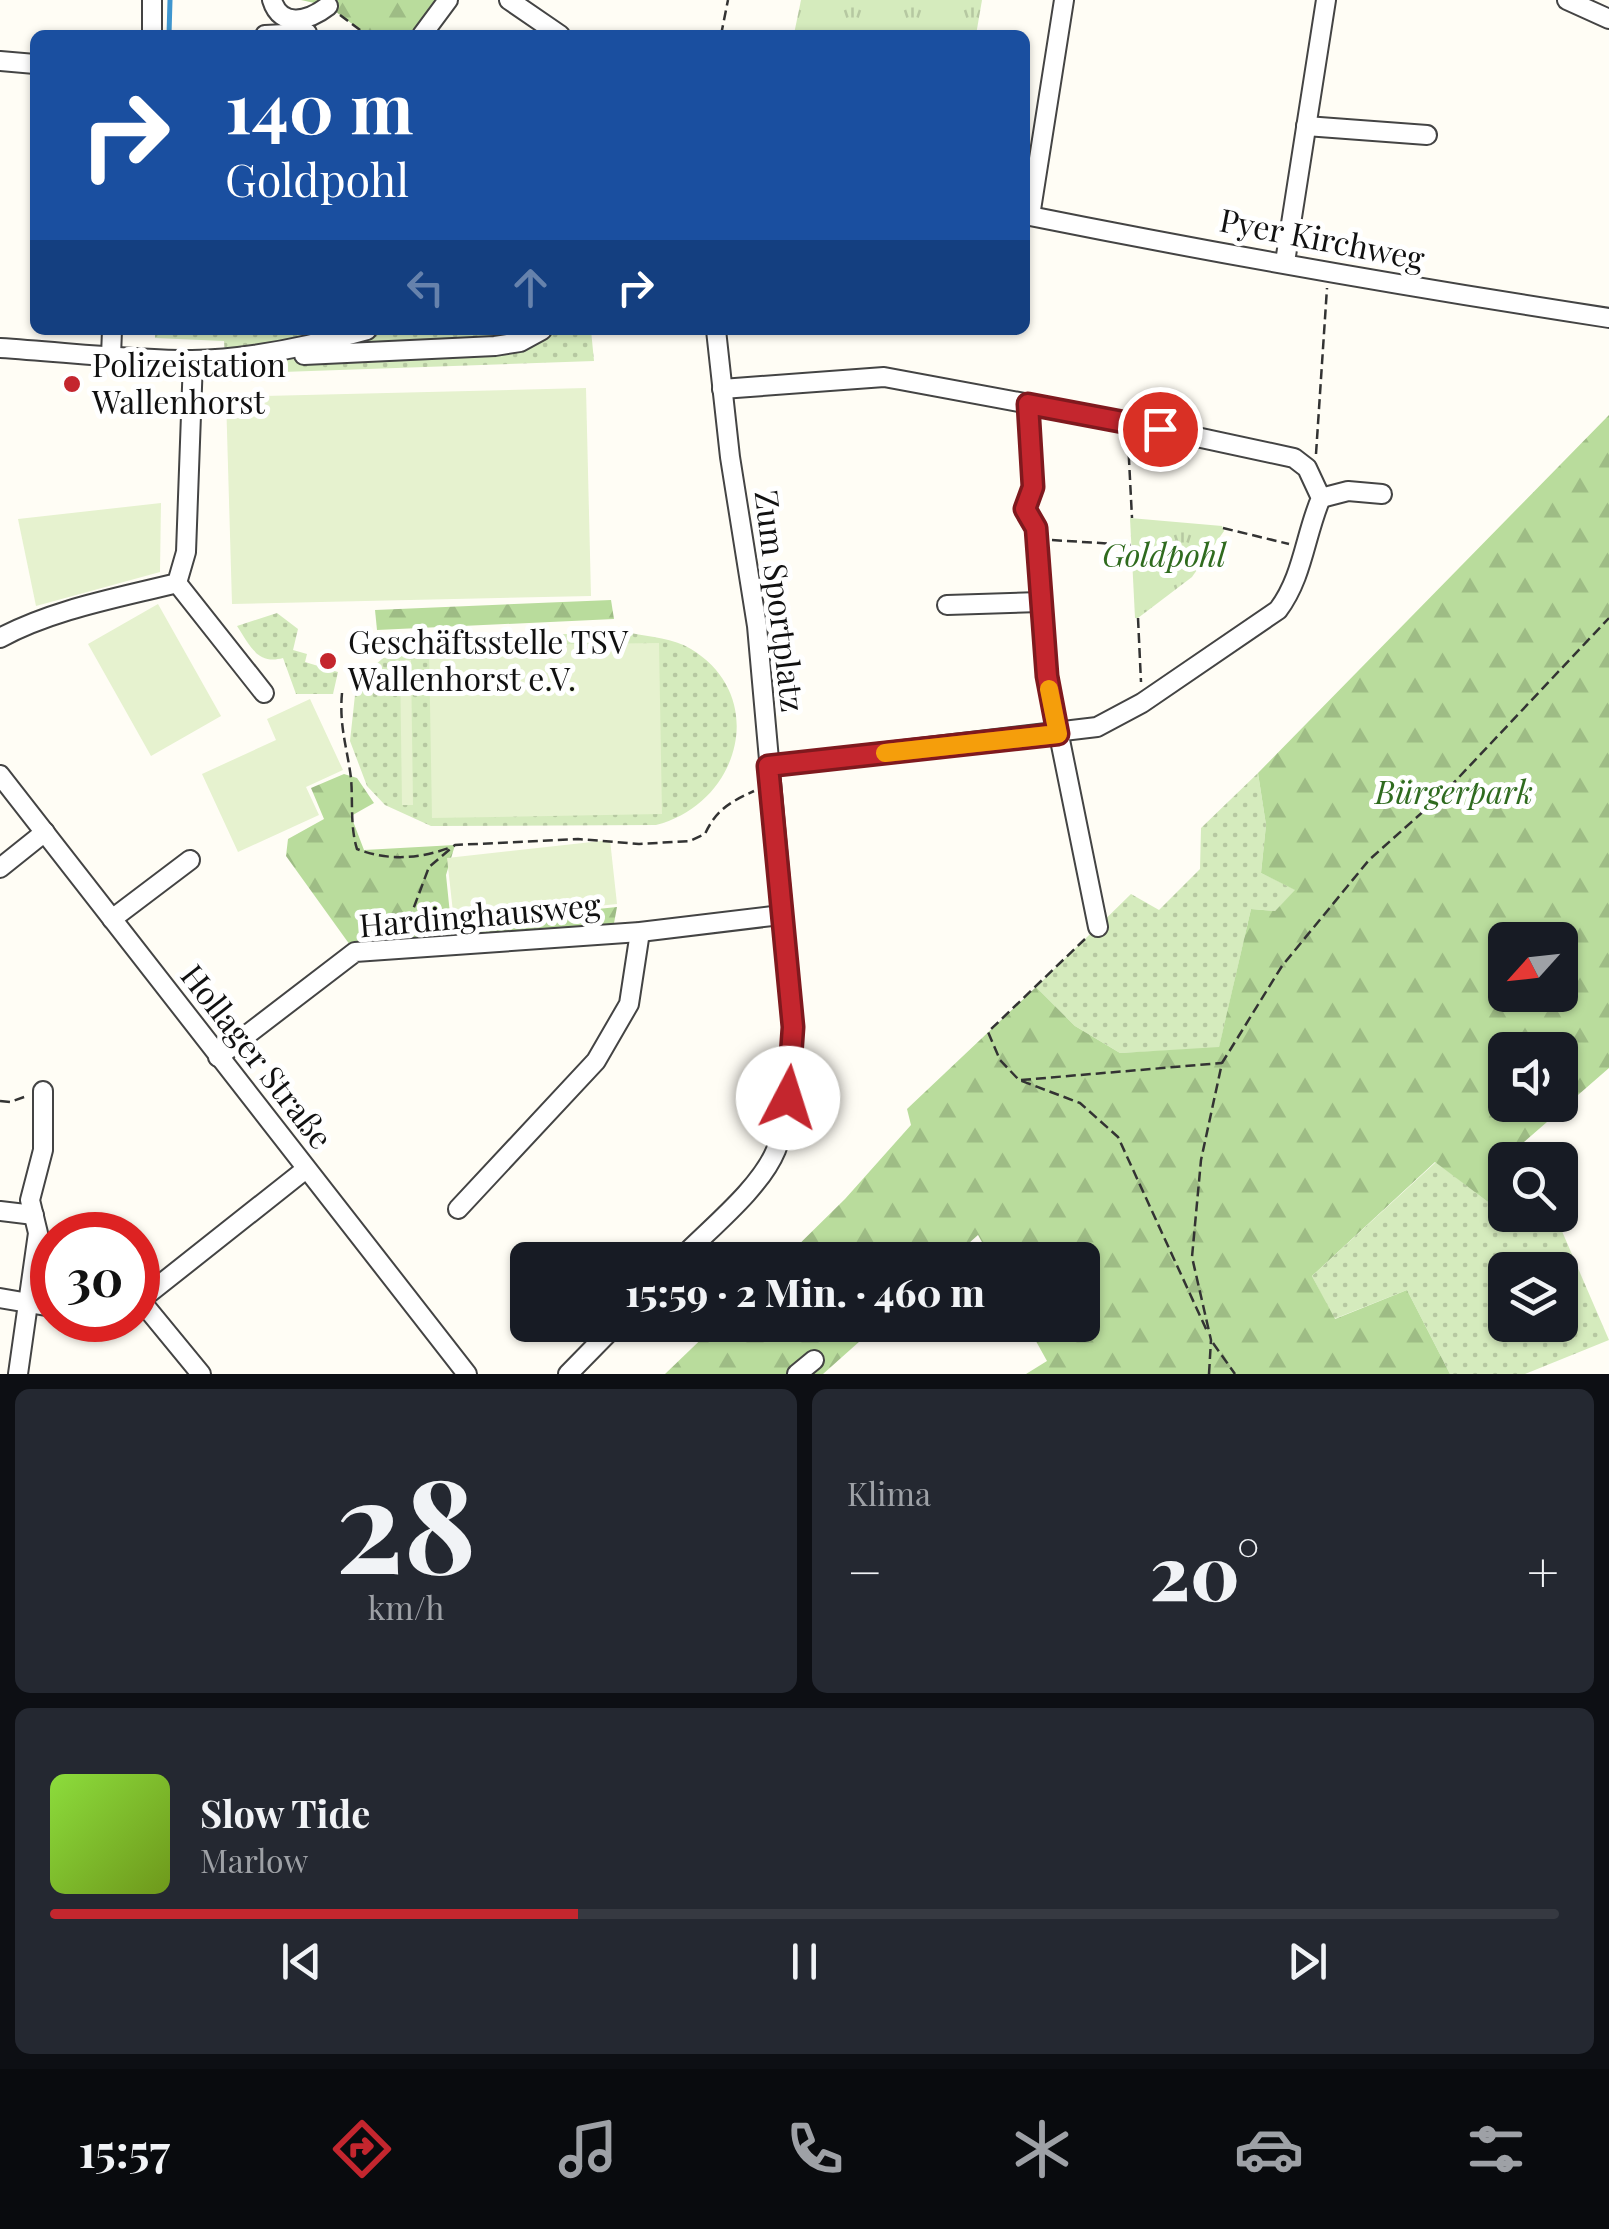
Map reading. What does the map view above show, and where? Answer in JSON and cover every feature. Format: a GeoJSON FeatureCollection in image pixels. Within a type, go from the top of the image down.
{"type":"FeatureCollection","features":[{"type":"Feature","properties":{"kind":"street"},"geometry":{"type":"LineString","coordinates":[[152,0],[152,30]]}},
{"type":"Feature","properties":{"kind":"street"},"geometry":{"type":"LineString","coordinates":[[272,0],[281,16],[291,20],[313,18],[330,3]]}},
{"type":"Feature","properties":{"kind":"street"},"geometry":{"type":"LineString","coordinates":[[426,30],[448,0]]}},
{"type":"Feature","properties":{"kind":"street"},"geometry":{"type":"LineString","coordinates":[[509,0],[553,30]]}},
{"type":"Feature","properties":{"kind":"street"},"geometry":{"type":"LineString","coordinates":[[1030,204],[1064,0]]}},
{"type":"Feature","properties":{"kind":"street"},"geometry":{"type":"LineString","coordinates":[[1285,262],[1326,0]]}},
{"type":"Feature","properties":{"kind":"street"},"geometry":{"type":"LineString","coordinates":[[1567,0],[1609,19]]}},
{"type":"Feature","properties":{"kind":"street"},"geometry":{"type":"LineString","coordinates":[[309,30],[330,3]]}},
{"type":"Feature","properties":{"kind":"street"},"geometry":{"type":"LineString","coordinates":[[0,61],[30,64]]}},
{"type":"Feature","properties":{"kind":"street"},"geometry":{"type":"LineString","coordinates":[[1306,126],[1427,135]]}},
{"type":"Feature","properties":{"kind":"street","name":"Pyer Kirchweg"},"geometry":{"type":"LineString","coordinates":[[1030,216],[1393,285],[1609,318]]}},
{"type":"Feature","properties":{"kind":"street"},"geometry":{"type":"LineString","coordinates":[[111,356],[112,335]]}},
{"type":"Feature","properties":{"kind":"street"},"geometry":{"type":"LineString","coordinates":[[193,360],[274,351],[345,335]]}},
{"type":"Feature","properties":{"kind":"street"},"geometry":{"type":"LineString","coordinates":[[0,348],[193,360],[495,346],[520,342],[533,335]]}},
{"type":"Feature","properties":{"kind":"street","name":"Zum Sportplatz"},"geometry":{"type":"LineString","coordinates":[[697,1242],[764,1172],[776,1152],[792,1070],[793,1027],[757,626],[717,335]]}},
{"type":"Feature","properties":{"kind":"street"},"geometry":{"type":"LineString","coordinates":[[177,584],[186,552],[193,360]]}},
{"type":"Feature","properties":{"kind":"street"},"geometry":{"type":"LineString","coordinates":[[722,389],[884,377],[1294,458],[1308,468],[1322,498],[1292,591],[1278,610],[1142,703],[1097,727],[768,775]]}},
{"type":"Feature","properties":{"kind":"street"},"geometry":{"type":"LineString","coordinates":[[1028,404],[1033,487],[1025,509],[1036,528],[1047,676],[1098,926]]}},
{"type":"Feature","properties":{"kind":"street"},"geometry":{"type":"LineString","coordinates":[[1322,498],[1348,491],[1382,494]]}},
{"type":"Feature","properties":{"kind":"street"},"geometry":{"type":"LineString","coordinates":[[0,638],[20,627],[72,610],[177,584]]}},
{"type":"Feature","properties":{"kind":"street"},"geometry":{"type":"LineString","coordinates":[[177,584],[264,692]]}},
{"type":"Feature","properties":{"kind":"street"},"geometry":{"type":"LineString","coordinates":[[947,605],[1040,602]]}},
{"type":"Feature","properties":{"kind":"street","name":"Hollager Straße"},"geometry":{"type":"LineString","coordinates":[[0,775],[467,1374]]}},
{"type":"Feature","properties":{"kind":"street"},"geometry":{"type":"LineString","coordinates":[[0,868],[44,832]]}},
{"type":"Feature","properties":{"kind":"street"},"geometry":{"type":"LineString","coordinates":[[112,919],[190,860]]}},
{"type":"Feature","properties":{"kind":"street","name":"Hardinghausweg"},"geometry":{"type":"LineString","coordinates":[[218,1057],[356,952],[640,932],[781,916]]}},
{"type":"Feature","properties":{"kind":"street"},"geometry":{"type":"LineString","coordinates":[[458,1209],[596,1061],[629,1004],[640,932]]}},
{"type":"Feature","properties":{"kind":"street"},"geometry":{"type":"LineString","coordinates":[[33,1212],[30,1200],[43,1150],[42,1091]]}},
{"type":"Feature","properties":{"kind":"street"},"geometry":{"type":"LineString","coordinates":[[160,1285],[306,1170]]}},
{"type":"Feature","properties":{"kind":"street"},"geometry":{"type":"LineString","coordinates":[[0,1212],[30,1216]]}},
{"type":"Feature","properties":{"kind":"street"},"geometry":{"type":"LineString","coordinates":[[18,1374],[30,1287]]}},
{"type":"Feature","properties":{"kind":"street"},"geometry":{"type":"LineString","coordinates":[[0,1298],[28,1301]]}},
{"type":"Feature","properties":{"kind":"street"},"geometry":{"type":"LineString","coordinates":[[160,1326],[201,1374]]}},
{"type":"Feature","properties":{"kind":"street"},"geometry":{"type":"LineString","coordinates":[[568,1374],[599,1342]]}},
{"type":"Feature","properties":{"kind":"street"},"geometry":{"type":"LineString","coordinates":[[797,1374],[814,1360]]}},
{"type":"Feature","properties":{"kind":"path"},"geometry":{"type":"LineString","coordinates":[[722,30],[728,0]]}},
{"type":"Feature","properties":{"kind":"path"},"geometry":{"type":"LineString","coordinates":[[330,3],[361,30]]}},
{"type":"Feature","properties":{"kind":"path"},"geometry":{"type":"LineString","coordinates":[[1316,454],[1328,270]]}},
{"type":"Feature","properties":{"kind":"path"},"geometry":{"type":"LineString","coordinates":[[1127,422],[1132,518]]}},
{"type":"Feature","properties":{"kind":"path"},"geometry":{"type":"LineString","coordinates":[[1223,528],[1305,548]]}},
{"type":"Feature","properties":{"kind":"path"},"geometry":{"type":"LineString","coordinates":[[1037,539],[1130,545]]}},
{"type":"Feature","properties":{"kind":"path"},"geometry":{"type":"LineString","coordinates":[[1138,618],[1142,703]]}},
{"type":"Feature","properties":{"kind":"path"},"geometry":{"type":"LineString","coordinates":[[1209,1374],[1211,1340],[1192,1257],[1201,1160],[1222,1064],[1282,966],[1369,860],[1445,792],[1609,618]]}},
{"type":"Feature","properties":{"kind":"path"},"geometry":{"type":"LineString","coordinates":[[342,692],[342,744],[350,772],[353,836],[357,849],[378,858],[428,856],[455,845],[546,839],[639,844],[690,840],[705,834],[713,817],[729,802],[768,775]]}},
{"type":"Feature","properties":{"kind":"path"},"geometry":{"type":"LineString","coordinates":[[356,952],[383,930],[412,915],[429,867],[455,845]]}},
{"type":"Feature","properties":{"kind":"path"},"geometry":{"type":"LineString","coordinates":[[1098,926],[988,1032],[1000,1060],[1020,1080],[1080,1103],[1118,1137],[1211,1340],[1235,1374]]}},
{"type":"Feature","properties":{"kind":"path"},"geometry":{"type":"LineString","coordinates":[[1020,1080],[1222,1064]]}},
{"type":"Feature","properties":{"kind":"path"},"geometry":{"type":"LineString","coordinates":[[0,1101],[10,1102],[42,1091]]}},
{"type":"Feature","properties":{"kind":"green space"},"geometry":{"type":"Polygon","coordinates":[[[301,0],[437,0],[424,30],[360,30],[328,6],[301,0]]]}},
{"type":"Feature","properties":{"kind":"green space"},"geometry":{"type":"Polygon","coordinates":[[[801,0],[982,0],[977,30],[795,30],[801,0]]]}},
{"type":"Feature","properties":{"kind":"green space"},"geometry":{"type":"Polygon","coordinates":[[[591,335],[594,361],[226,374],[224,341],[155,338],[591,335]]]}},
{"type":"Feature","properties":{"kind":"green space"},"geometry":{"type":"Polygon","coordinates":[[[586,388],[591,596],[232,604],[226,397],[586,388]]]}},
{"type":"Feature","properties":{"kind":"green space","name":"Bürgerpark"},"geometry":{"type":"Polygon","coordinates":[[[1609,415],[1609,1068],[1578,1095],[1578,1032],[1488,1032],[1488,1122],[1547,1122],[1524,1142],[1488,1142],[1488,1202],[1435,1162],[1312,1276],[1335,1319],[1407,1290],[1450,1374],[1026,1374],[1047,1361],[1036,1342],[1100,1342],[1100,1242],[982,1242],[978,1235],[970,1242],[801,1242],[911,1125],[907,1109],[1036,987],[1075,1026],[1120,1053],[1219,1047],[1251,909],[1275,911],[1295,890],[1261,873],[1266,825],[1258,773],[1609,415]]]}},
{"type":"Feature","properties":{"kind":"green space"},"geometry":{"type":"Polygon","coordinates":[[[161,503],[160,572],[36,606],[18,519],[161,503]]]}},
{"type":"Feature","properties":{"kind":"green space","name":"Goldpohl"},"geometry":{"type":"Polygon","coordinates":[[[1130,518],[1222,526],[1224,531],[1192,577],[1138,618],[1135,618],[1130,518]]]}},
{"type":"Feature","properties":{"kind":"green space"},"geometry":{"type":"Polygon","coordinates":[[[611,600],[614,619],[377,630],[375,610],[611,600]]]}},
{"type":"Feature","properties":{"kind":"green space"},"geometry":{"type":"Polygon","coordinates":[[[158,604],[221,716],[151,756],[88,644],[158,604]]]}},
{"type":"Feature","properties":{"kind":"green space"},"geometry":{"type":"Polygon","coordinates":[[[277,613],[298,629],[293,650],[307,654],[305,662],[338,672],[333,694],[296,694],[283,658],[261,656],[237,626],[277,613]]]}},
{"type":"Feature","properties":{"kind":"green space"},"geometry":{"type":"Polygon","coordinates":[[[631,633],[669,640],[691,649],[716,669],[731,694],[737,720],[734,747],[724,773],[708,795],[685,813],[656,825],[431,826],[385,805],[367,786],[350,741],[355,695],[366,673],[398,645],[437,636],[631,633]]]}},
{"type":"Feature","properties":{"kind":"green space"},"geometry":{"type":"Polygon","coordinates":[[[659,643],[662,814],[432,818],[429,646],[659,643]]]}},
{"type":"Feature","properties":{"kind":"green space"},"geometry":{"type":"Polygon","coordinates":[[[400,660],[411,660],[413,805],[402,805],[400,660]]]}},
{"type":"Feature","properties":{"kind":"green space"},"geometry":{"type":"Polygon","coordinates":[[[310,699],[343,770],[306,787],[319,815],[238,852],[202,774],[276,740],[267,719],[310,699]]]}},
{"type":"Feature","properties":{"kind":"green space"},"geometry":{"type":"Polygon","coordinates":[[[1258,773],[1266,825],[1261,873],[1296,890],[1275,911],[1251,909],[1219,1048],[1120,1053],[1075,1026],[1036,987],[1131,894],[1159,910],[1200,869],[1201,828],[1258,773]]]}},
{"type":"Feature","properties":{"kind":"green space"},"geometry":{"type":"Polygon","coordinates":[[[344,774],[357,778],[374,803],[351,816],[364,850],[455,845],[446,875],[451,924],[617,907],[612,934],[355,952],[286,856],[288,839],[324,819],[311,788],[344,774]]]}},
{"type":"Feature","properties":{"kind":"green space"},"geometry":{"type":"Polygon","coordinates":[[[610,840],[617,904],[454,921],[447,858],[610,840]]]}},
{"type":"Feature","properties":{"kind":"green space"},"geometry":{"type":"Polygon","coordinates":[[[1436,1162],[1488,1202],[1488,1232],[1562,1232],[1571,1252],[1488,1252],[1488,1342],[1578,1342],[1578,1268],[1609,1340],[1525,1374],[1450,1374],[1407,1290],[1334,1319],[1312,1276],[1436,1162]]]}},
{"type":"Feature","properties":{"kind":"green space"},"geometry":{"type":"Polygon","coordinates":[[[698,1342],[859,1342],[823,1374],[665,1374],[698,1342]]]}},
{"type":"Feature","properties":{"kind":"waterway"},"geometry":{"type":"LineString","coordinates":[[169,30],[170,0]]}},
{"type":"Feature","properties":{"kind":"slow traffic"},"geometry":{"type":"LineString","coordinates":[[885,753],[1058,734],[1049,689]]}},
{"type":"Feature","properties":{"kind":"place","name":"Polizeistation Wallenhorst"},"geometry":{"type":"Point","coordinates":[72,384]}},
{"type":"Feature","properties":{"kind":"place","name":"Geschäftsstelle TSV Wallenhorst e.V."},"geometry":{"type":"Point","coordinates":[328,661]}},
{"type":"Feature","properties":{"kind":"route"},"geometry":{"type":"LineString","coordinates":[[788,1098],[793,1027],[768,766],[1058,734],[1047,676],[1036,528],[1025,509],[1033,487],[1028,404],[1160,429]]}}]}
